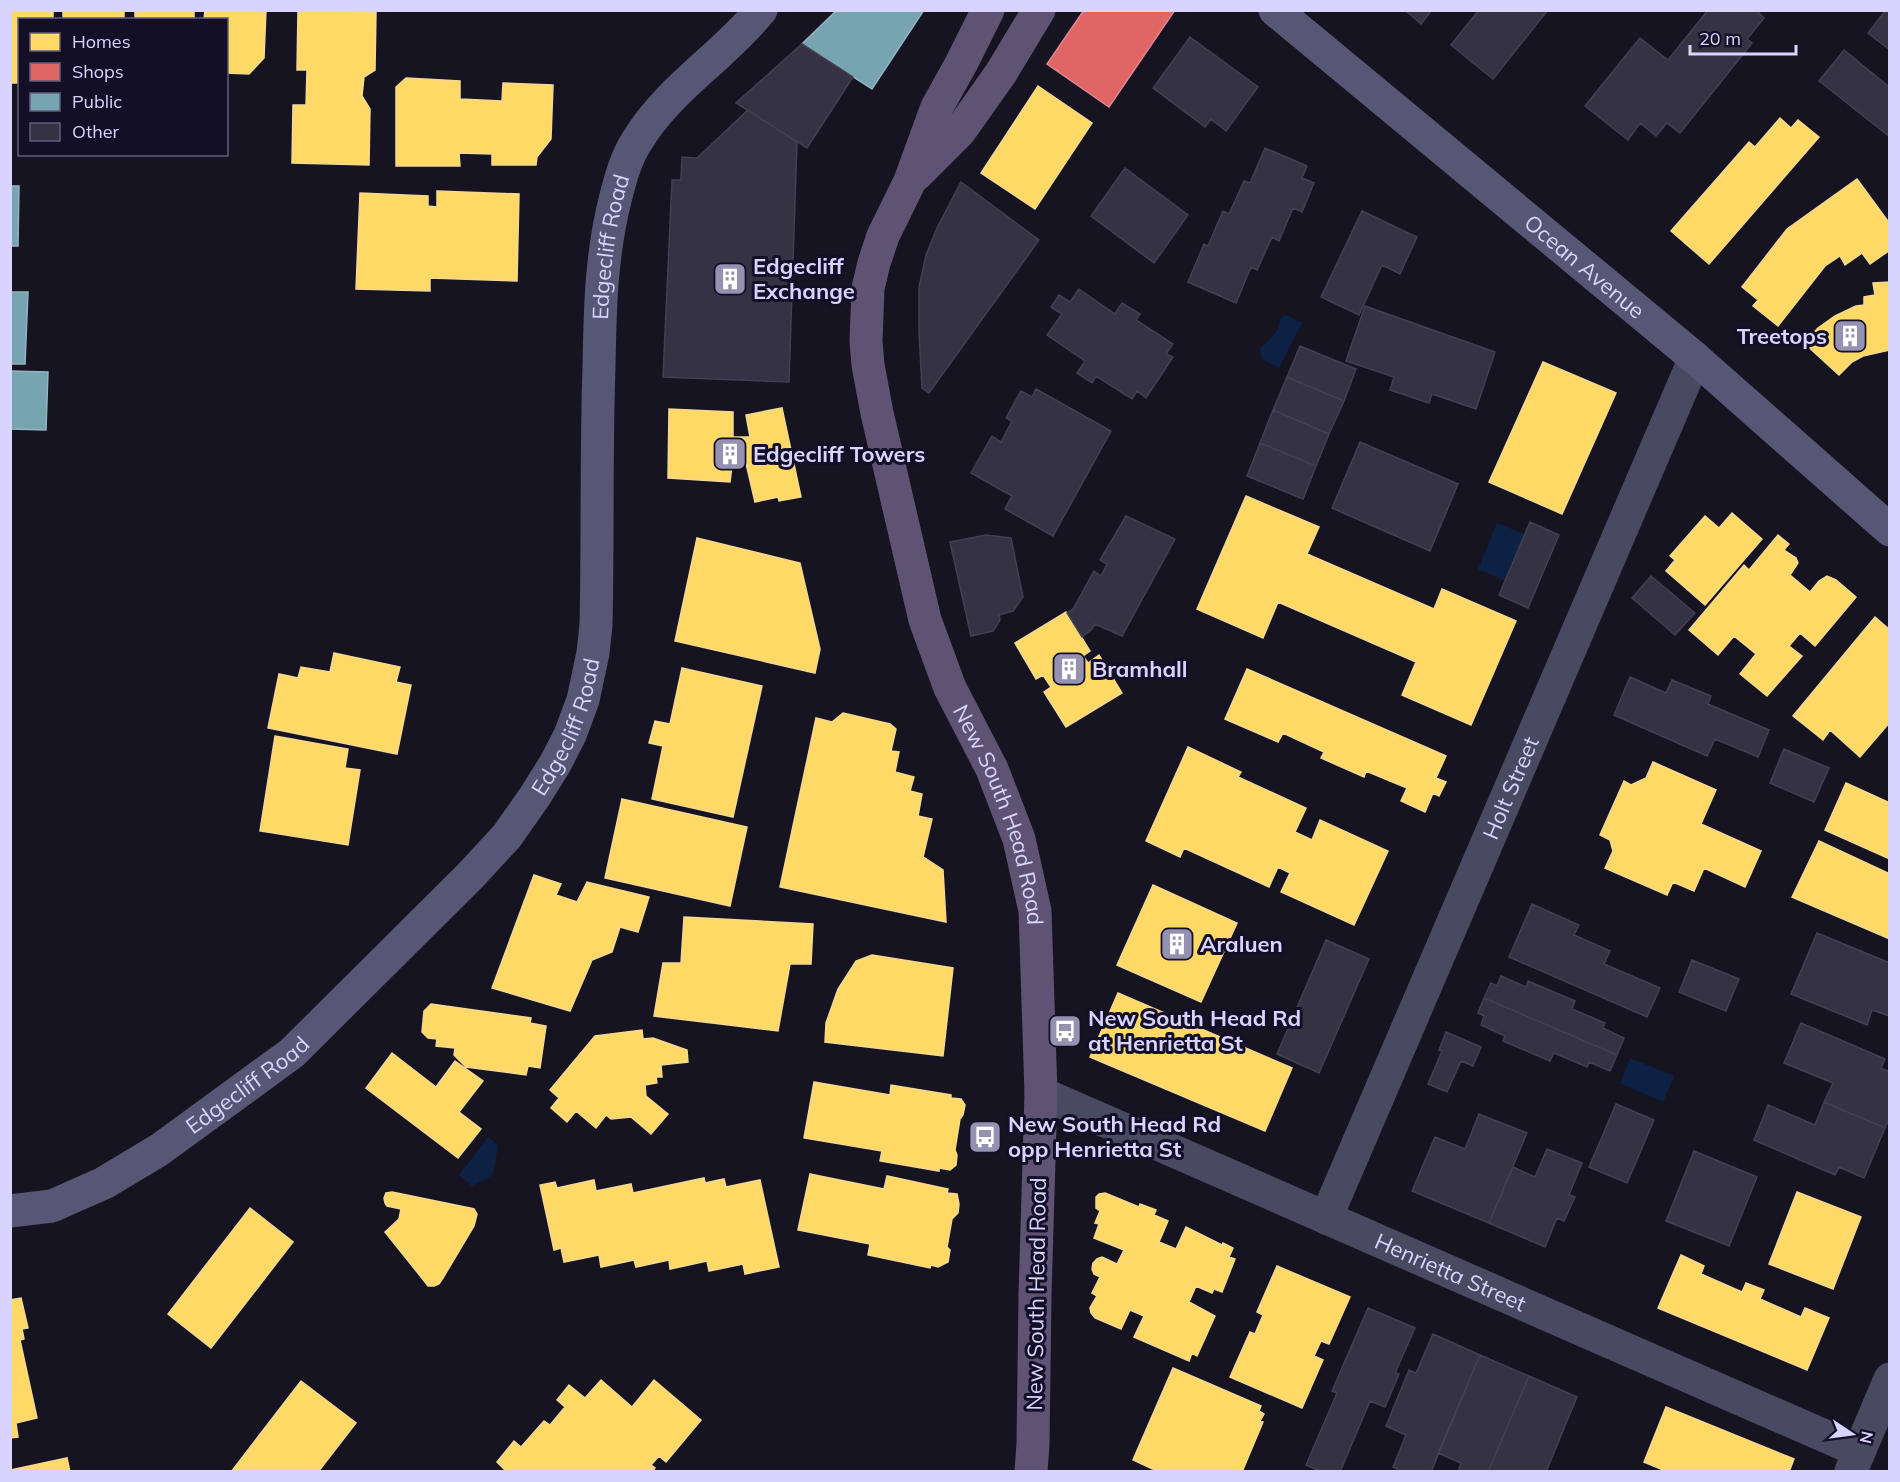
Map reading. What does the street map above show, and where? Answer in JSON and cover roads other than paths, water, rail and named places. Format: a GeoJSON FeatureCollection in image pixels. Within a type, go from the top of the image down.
{"type":"FeatureCollection","features":[{"type":"Feature","properties":{"kind":"main road","name":"New South Head Road"},"geometry":{"type":"LineString","coordinates":[[988,10],[937,107],[910,181],[884,236],[870,280],[866,314],[868,365],[877,413],[924,620],[950,688],[992,770],[1019,840],[1035,911],[1041,1093],[1031,1472]]}},
{"type":"Feature","properties":{"kind":"main road","name":"New South Head Road"},"geometry":{"type":"LineString","coordinates":[[910,181],[960,131],[1001,73],[1040,10]]}},
{"type":"Feature","properties":{"kind":"street","name":"Ocean Avenue"},"geometry":{"type":"LineString","coordinates":[[1275,10],[1695,358],[1890,530]]}},
{"type":"Feature","properties":{"kind":"street","name":"Edgecliff Road"},"geometry":{"type":"LineString","coordinates":[[10,1211],[52,1206],[104,1183],[159,1149],[292,1053],[478,867],[507,836],[535,796],[570,735],[583,700],[593,653],[596,625],[600,334],[604,254],[613,209],[628,158],[646,127],[665,104],[760,15]]}},
{"type":"Feature","properties":{"kind":"street","name":"Holt Street"},"geometry":{"type":"LineString","coordinates":[[1326,1218],[1695,358]]}},
{"type":"Feature","properties":{"kind":"street","name":"Henrietta Street"},"geometry":{"type":"LineString","coordinates":[[1041,1093],[1326,1218],[1855,1461]]}},
{"type":"Feature","properties":{"kind":"street"},"geometry":{"type":"LineString","coordinates":[[1855,1461],[1890,1379]]}},
{"type":"Feature","properties":{"kind":"water"},"geometry":{"type":"Polygon","coordinates":[[[1282,316],[1288,316],[1302,323],[1279,368],[1262,359],[1260,348],[1276,333],[1282,316]]]}},
{"type":"Feature","properties":{"kind":"water"},"geometry":{"type":"Polygon","coordinates":[[[1497,523],[1524,534],[1505,581],[1478,569],[1497,523]]]}},
{"type":"Feature","properties":{"kind":"water"},"geometry":{"type":"Polygon","coordinates":[[[1630,1058],[1674,1076],[1663,1102],[1620,1083],[1630,1058]]]}},
{"type":"Feature","properties":{"kind":"water"},"geometry":{"type":"Polygon","coordinates":[[[488,1137],[498,1145],[493,1175],[472,1186],[459,1175],[488,1137]]]}},
{"type":"Feature","properties":{"kind":"place","name":"Edgecliff Exchange"},"geometry":{"type":"Point","coordinates":[730,279]}},
{"type":"Feature","properties":{"kind":"place","name":"Treetops"},"geometry":{"type":"Point","coordinates":[1850,336]}},
{"type":"Feature","properties":{"kind":"place","name":"Edgecliff Towers"},"geometry":{"type":"Point","coordinates":[730,454]}},
{"type":"Feature","properties":{"kind":"place","name":"Bramhall"},"geometry":{"type":"Point","coordinates":[1069,669]}},
{"type":"Feature","properties":{"kind":"place","name":"Araluen"},"geometry":{"type":"Point","coordinates":[1177,944]}},
{"type":"Feature","properties":{"kind":"place","name":"New South Head Rd at Henrietta St"},"geometry":{"type":"Point","coordinates":[1065,1031]}},
{"type":"Feature","properties":{"kind":"place","name":"New South Head Rd opp Henrietta St"},"geometry":{"type":"Point","coordinates":[985,1137]}}]}
